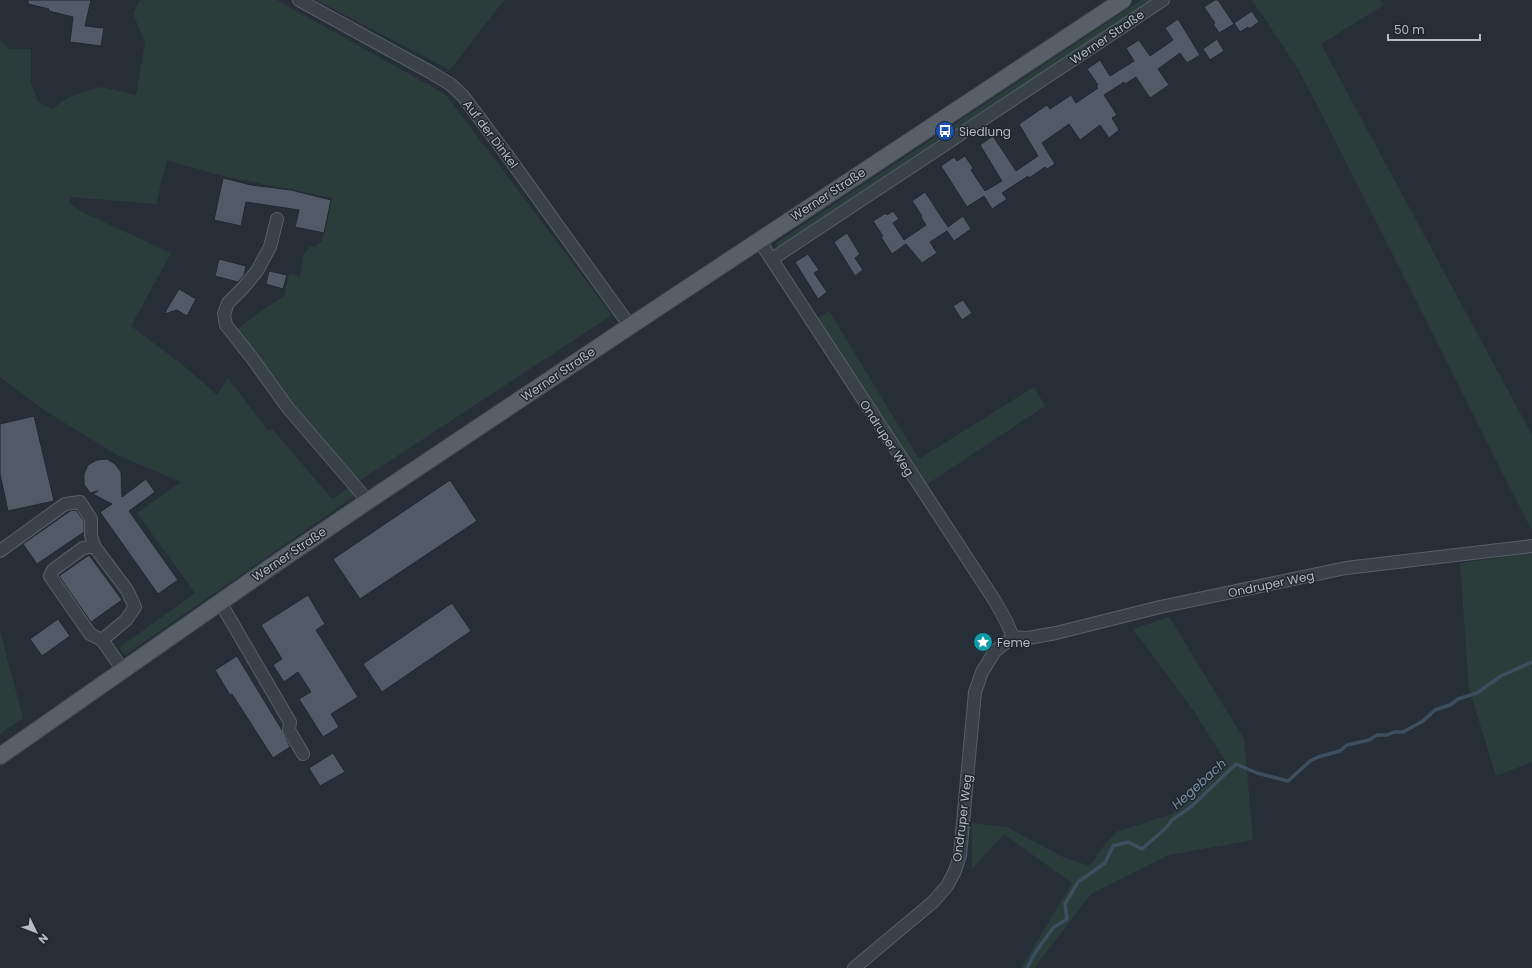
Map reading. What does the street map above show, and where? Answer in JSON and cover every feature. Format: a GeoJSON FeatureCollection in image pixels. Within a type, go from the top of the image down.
{"type":"FeatureCollection","features":[{"type":"Feature","properties":{"kind":"main road","name":"Werner Straße"},"geometry":{"type":"LineString","coordinates":[[0,756],[220,602],[368,501],[759,240],[1123,0]]}},
{"type":"Feature","properties":{"kind":"street","name":"Auf der Dinkel"},"geometry":{"type":"LineString","coordinates":[[299,0],[450,84],[462,96],[507,155],[630,326]]}},
{"type":"Feature","properties":{"kind":"street","name":"Werner Straße"},"geometry":{"type":"LineString","coordinates":[[772,259],[1163,0]]}},
{"type":"Feature","properties":{"kind":"street"},"geometry":{"type":"LineString","coordinates":[[278,218],[270,247],[260,265],[243,288],[228,303],[224,314],[226,325],[288,408],[368,501]]}},
{"type":"Feature","properties":{"kind":"street","name":"Ondruper Weg"},"geometry":{"type":"LineString","coordinates":[[759,240],[995,601],[1006,621],[1012,637]]}},
{"type":"Feature","properties":{"kind":"street"},"geometry":{"type":"LineString","coordinates":[[0,551],[65,504],[80,502],[91,519],[91,535],[94,546],[127,590],[135,607],[126,620],[102,640]]}},
{"type":"Feature","properties":{"kind":"street"},"geometry":{"type":"LineString","coordinates":[[94,546],[83,548],[53,570],[50,576],[90,634],[102,640],[123,670]]}},
{"type":"Feature","properties":{"kind":"street","name":"Ondruper Weg"},"geometry":{"type":"LineString","coordinates":[[854,968],[932,902],[947,886],[955,871],[960,855],[975,692],[982,672],[995,651],[1012,637],[1028,638],[1056,633],[1160,607],[1346,568],[1532,546]]}},
{"type":"Feature","properties":{"kind":"street"},"geometry":{"type":"LineString","coordinates":[[220,602],[290,722],[289,730],[303,754]]}},
{"type":"Feature","properties":{"kind":"green space"},"geometry":{"type":"Polygon","coordinates":[[[140,0],[277,0],[445,94],[612,315],[359,481],[296,411],[236,330],[284,296],[289,274],[300,277],[303,255],[310,246],[315,247],[322,241],[332,198],[219,175],[167,160],[156,204],[71,197],[69,203],[84,213],[171,253],[131,326],[184,366],[217,395],[228,378],[268,431],[272,429],[332,499],[349,488],[356,495],[125,655],[119,648],[195,593],[137,513],[181,482],[117,455],[44,410],[0,377],[0,40],[9,49],[31,49],[31,83],[38,102],[52,109],[69,97],[101,87],[136,95],[145,43],[133,13],[140,0]]]}},
{"type":"Feature","properties":{"kind":"green space"},"geometry":{"type":"Polygon","coordinates":[[[316,0],[504,0],[450,70],[316,0]]]}},
{"type":"Feature","properties":{"kind":"green space"},"geometry":{"type":"Polygon","coordinates":[[[1141,0],[1156,0],[778,251],[776,243],[1141,0]]]}},
{"type":"Feature","properties":{"kind":"green space"},"geometry":{"type":"Polygon","coordinates":[[[1252,0],[1380,0],[1384,5],[1321,44],[1532,435],[1532,531],[1297,67],[1252,0]]]}},
{"type":"Feature","properties":{"kind":"green space"},"geometry":{"type":"Polygon","coordinates":[[[829,311],[919,459],[1034,387],[1045,406],[926,485],[816,319],[829,311]]]}},
{"type":"Feature","properties":{"kind":"green space"},"geometry":{"type":"Polygon","coordinates":[[[1532,553],[1532,762],[1496,776],[1469,688],[1460,563],[1532,553]]]}},
{"type":"Feature","properties":{"kind":"green space"},"geometry":{"type":"Polygon","coordinates":[[[1169,617],[1244,739],[1253,840],[1169,855],[1091,894],[1034,968],[1021,968],[1072,883],[1004,834],[972,869],[972,823],[1007,827],[1065,858],[1090,866],[1102,848],[1116,832],[1172,814],[1225,760],[1193,710],[1133,629],[1169,617]]]}},
{"type":"Feature","properties":{"kind":"green space"},"geometry":{"type":"Polygon","coordinates":[[[0,631],[23,718],[0,734],[0,631]]]}},
{"type":"Feature","properties":{"kind":"building"},"geometry":{"type":"Polygon","coordinates":[[[28,0],[91,0],[85,26],[104,28],[101,46],[70,42],[73,17],[28,4],[28,0]]]}},
{"type":"Feature","properties":{"kind":"building"},"geometry":{"type":"Polygon","coordinates":[[[1215,0],[1218,0],[1234,24],[1219,33],[1213,24],[1215,23],[1204,7],[1215,0]]]}},
{"type":"Feature","properties":{"kind":"building"},"geometry":{"type":"Polygon","coordinates":[[[1252,11],[1259,22],[1249,29],[1248,27],[1240,32],[1234,23],[1252,11]]]}},
{"type":"Feature","properties":{"kind":"building"},"geometry":{"type":"Polygon","coordinates":[[[1178,19],[1200,55],[1187,63],[1180,53],[1158,69],[1169,85],[1150,98],[1136,77],[1125,84],[1124,82],[1104,95],[1117,115],[1112,118],[1119,130],[1109,138],[1100,125],[1080,140],[1069,124],[1042,143],[1055,164],[1047,169],[1045,167],[1029,178],[1028,176],[1002,193],[1007,199],[992,209],[984,196],[967,207],[941,166],[954,157],[957,161],[965,156],[973,168],[971,170],[985,191],[1002,181],[980,145],[993,136],[1016,171],[1038,156],[1019,124],[1047,105],[1050,109],[1071,95],[1076,103],[1098,88],[1096,86],[1098,85],[1087,69],[1100,60],[1110,76],[1134,61],[1126,48],[1139,40],[1150,56],[1173,40],[1165,28],[1178,19]]]}},
{"type":"Feature","properties":{"kind":"building"},"geometry":{"type":"Polygon","coordinates":[[[1217,39],[1224,51],[1210,60],[1203,49],[1217,39]]]}},
{"type":"Feature","properties":{"kind":"building"},"geometry":{"type":"Polygon","coordinates":[[[223,178],[251,185],[291,190],[331,200],[324,233],[295,227],[299,210],[246,202],[241,226],[214,220],[223,178]]]}},
{"type":"Feature","properties":{"kind":"building"},"geometry":{"type":"Polygon","coordinates":[[[925,192],[948,227],[963,216],[971,229],[954,241],[947,231],[930,242],[937,253],[922,263],[906,244],[892,254],[873,221],[886,213],[887,215],[893,211],[899,219],[893,223],[904,240],[926,225],[912,201],[925,192]]]}},
{"type":"Feature","properties":{"kind":"building"},"geometry":{"type":"Polygon","coordinates":[[[847,233],[860,254],[855,258],[863,270],[855,276],[834,242],[847,233]]]}},
{"type":"Feature","properties":{"kind":"building"},"geometry":{"type":"Polygon","coordinates":[[[808,254],[819,270],[814,273],[827,292],[818,299],[795,262],[808,254]]]}},
{"type":"Feature","properties":{"kind":"building"},"geometry":{"type":"Polygon","coordinates":[[[219,259],[246,266],[244,275],[238,282],[215,276],[219,259]]]}},
{"type":"Feature","properties":{"kind":"building"},"geometry":{"type":"Polygon","coordinates":[[[269,271],[287,275],[283,289],[266,284],[269,271]]]}},
{"type":"Feature","properties":{"kind":"building"},"geometry":{"type":"Polygon","coordinates":[[[179,289],[196,299],[187,316],[177,310],[164,314],[179,289]]]}},
{"type":"Feature","properties":{"kind":"building"},"geometry":{"type":"Polygon","coordinates":[[[963,300],[972,313],[962,320],[953,306],[963,300]]]}},
{"type":"Feature","properties":{"kind":"building"},"geometry":{"type":"Polygon","coordinates":[[[34,416],[54,501],[8,511],[0,474],[0,424],[34,416]]]}},
{"type":"Feature","properties":{"kind":"building"},"geometry":{"type":"Polygon","coordinates":[[[107,459],[115,464],[121,472],[122,497],[146,479],[155,492],[129,511],[178,580],[158,594],[100,512],[112,504],[93,494],[98,491],[90,493],[84,484],[84,474],[88,465],[97,460],[107,459]]]}},
{"type":"Feature","properties":{"kind":"building"},"geometry":{"type":"Polygon","coordinates":[[[450,480],[477,521],[360,599],[333,559],[450,480]]]}},
{"type":"Feature","properties":{"kind":"building"},"geometry":{"type":"Polygon","coordinates":[[[76,510],[84,521],[84,532],[37,564],[23,544],[70,511],[76,510]]]}},
{"type":"Feature","properties":{"kind":"building"},"geometry":{"type":"Polygon","coordinates":[[[89,555],[122,600],[91,622],[59,576],[89,555]]]}},
{"type":"Feature","properties":{"kind":"building"},"geometry":{"type":"Polygon","coordinates":[[[308,595],[325,624],[316,630],[358,697],[331,714],[339,727],[323,737],[299,699],[311,692],[298,672],[284,682],[273,665],[282,659],[261,625],[308,595]]]}},
{"type":"Feature","properties":{"kind":"building"},"geometry":{"type":"Polygon","coordinates":[[[452,603],[471,631],[382,692],[363,664],[452,603]]]}},
{"type":"Feature","properties":{"kind":"building"},"geometry":{"type":"Polygon","coordinates":[[[58,619],[70,636],[42,656],[30,639],[58,619]]]}},
{"type":"Feature","properties":{"kind":"building"},"geometry":{"type":"Polygon","coordinates":[[[237,656],[282,730],[290,747],[273,758],[232,694],[230,695],[215,670],[237,656]]]}},
{"type":"Feature","properties":{"kind":"building"},"geometry":{"type":"Polygon","coordinates":[[[333,753],[345,772],[320,786],[309,768],[333,753]]]}},
{"type":"Feature","properties":{"kind":"waterway","name":"Hegebach"},"geometry":{"type":"LineString","coordinates":[[1027,968],[1035,953],[1053,928],[1067,919],[1065,904],[1078,882],[1105,863],[1113,846],[1128,842],[1142,849],[1167,827],[1172,820],[1192,806],[1236,764],[1257,773],[1288,781],[1310,761],[1318,757],[1340,751],[1347,745],[1369,740],[1377,735],[1403,732],[1423,721],[1435,710],[1450,705],[1458,699],[1477,693],[1501,676],[1532,662]]}},
{"type":"Feature","properties":{"kind":"place","name":"Siedlung"},"geometry":{"type":"Point","coordinates":[945,131]}},
{"type":"Feature","properties":{"kind":"place","name":"Feme"},"geometry":{"type":"Point","coordinates":[983,642]}}]}
